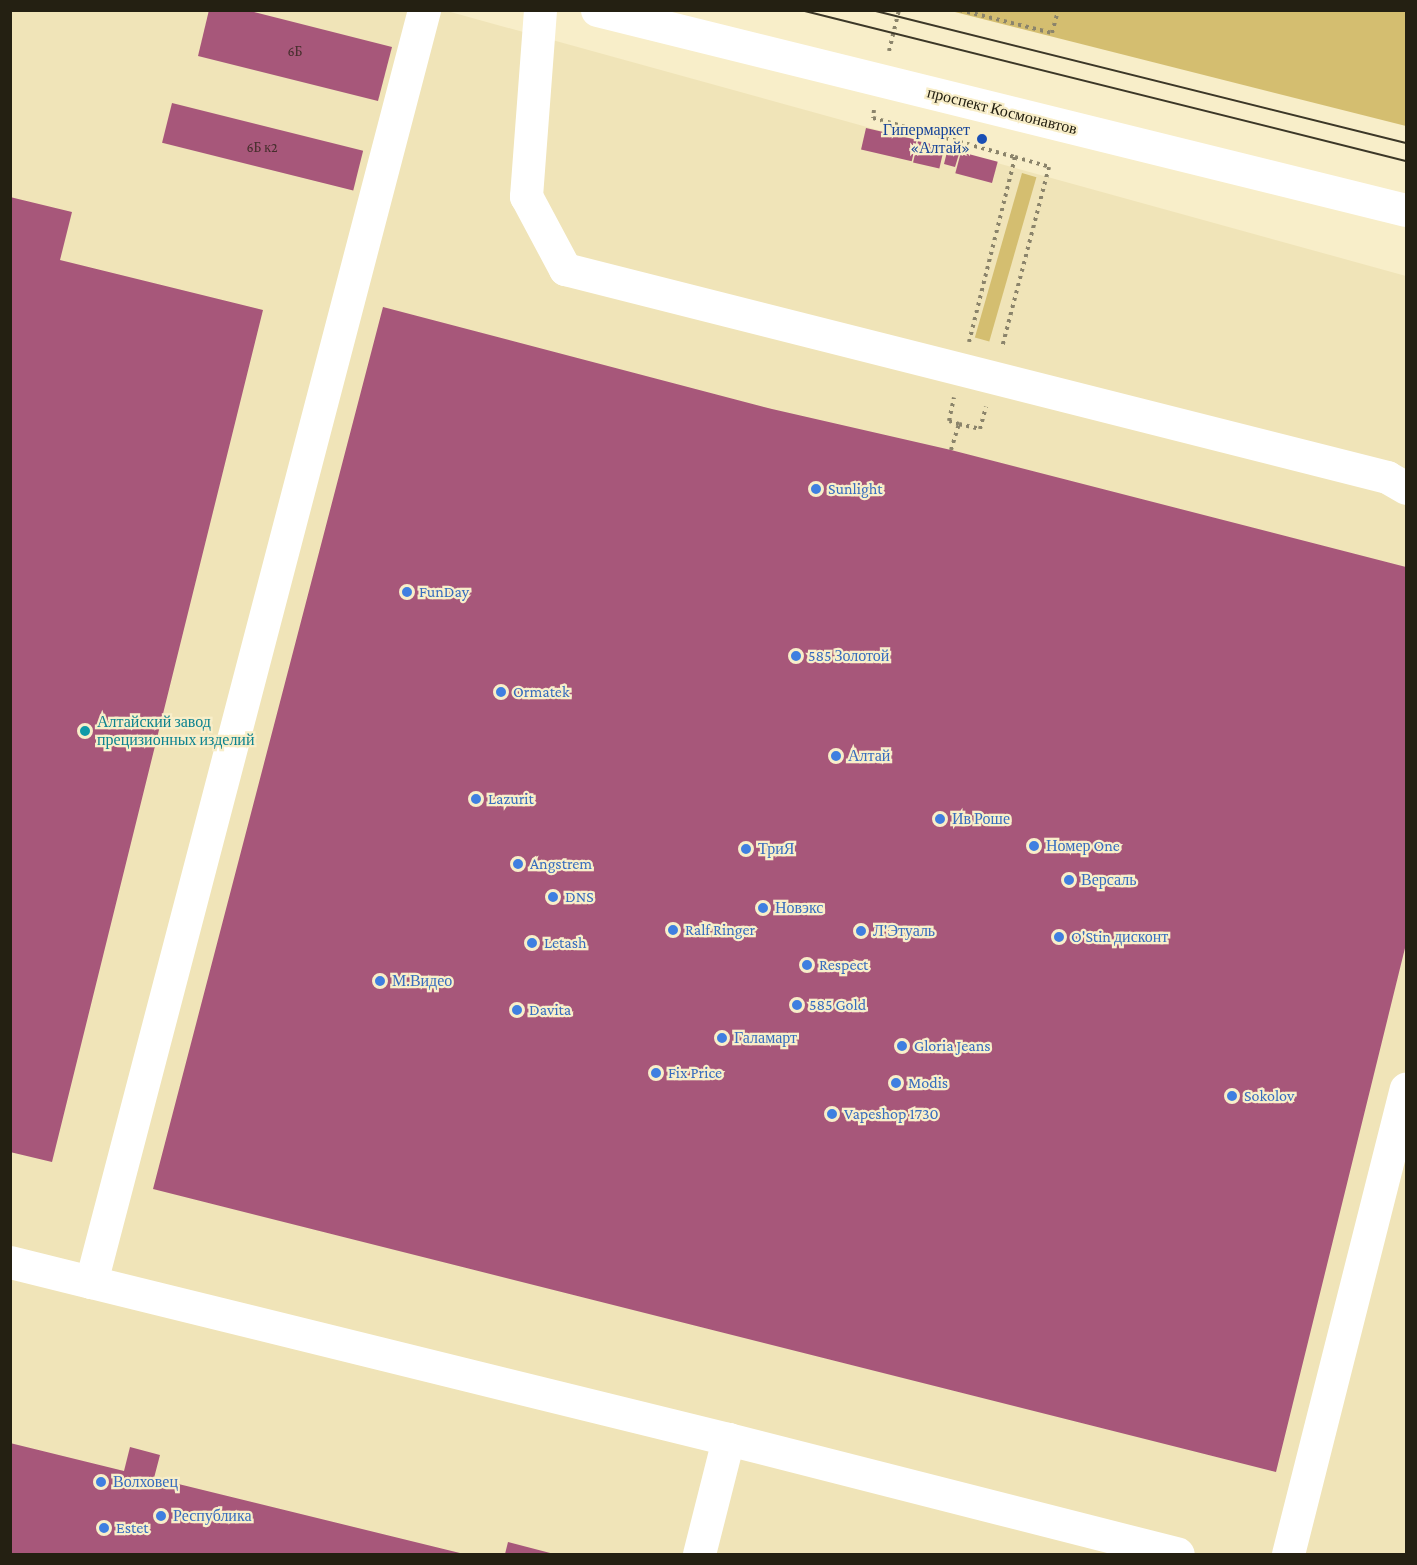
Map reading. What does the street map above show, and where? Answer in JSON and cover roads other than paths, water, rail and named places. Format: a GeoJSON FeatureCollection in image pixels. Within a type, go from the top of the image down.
{"type":"FeatureCollection","features":[{"type":"Feature","properties":{"kind":"main road"},"geometry":{"type":"LineString","coordinates":[[91,1282],[424,10]]}},
{"type":"Feature","properties":{"kind":"main road"},"geometry":{"type":"LineString","coordinates":[[540,10],[526,196],[565,269],[1387,477],[1407,488]]}},
{"type":"Feature","properties":{"kind":"main road","name":"проспект Космонавтов"},"geometry":{"type":"LineString","coordinates":[[597,10],[1407,210]]}},
{"type":"Feature","properties":{"kind":"main road"},"geometry":{"type":"LineString","coordinates":[[1288,1554],[1407,1089]]}},
{"type":"Feature","properties":{"kind":"main road"},"geometry":{"type":"LineString","coordinates":[[10,1263],[728,1439],[1178,1554]]}},
{"type":"Feature","properties":{"kind":"main road"},"geometry":{"type":"LineString","coordinates":[[699,1554],[728,1439]]}},
{"type":"Feature","properties":{"kind":"tram line"},"geometry":{"type":"LineString","coordinates":[[801,10],[1406,161]]}},
{"type":"Feature","properties":{"kind":"tram line"},"geometry":{"type":"LineString","coordinates":[[872,10],[1406,143]]}},
{"type":"Feature","properties":{"kind":"place","name":"Гипермаркет «Алтай»"},"geometry":{"type":"Point","coordinates":[982,139]}},
{"type":"Feature","properties":{"kind":"place","name":"Sunlight"},"geometry":{"type":"Point","coordinates":[816,489]}},
{"type":"Feature","properties":{"kind":"place","name":"FunDay"},"geometry":{"type":"Point","coordinates":[407,592]}},
{"type":"Feature","properties":{"kind":"place","name":"585 Золотой"},"geometry":{"type":"Point","coordinates":[796,656]}},
{"type":"Feature","properties":{"kind":"place","name":"Ormatek"},"geometry":{"type":"Point","coordinates":[501,692]}},
{"type":"Feature","properties":{"kind":"place","name":"Алтайский завод прецизионных изделий"},"geometry":{"type":"Point","coordinates":[85,731]}},
{"type":"Feature","properties":{"kind":"place","name":"Алтай"},"geometry":{"type":"Point","coordinates":[836,756]}},
{"type":"Feature","properties":{"kind":"place","name":"Lazurit"},"geometry":{"type":"Point","coordinates":[476,799]}},
{"type":"Feature","properties":{"kind":"place","name":"Ив Роше"},"geometry":{"type":"Point","coordinates":[940,819]}},
{"type":"Feature","properties":{"kind":"place","name":"Номер One"},"geometry":{"type":"Point","coordinates":[1034,846]}},
{"type":"Feature","properties":{"kind":"place","name":"ТриЯ"},"geometry":{"type":"Point","coordinates":[746,849]}},
{"type":"Feature","properties":{"kind":"place","name":"Angstrem"},"geometry":{"type":"Point","coordinates":[518,864]}},
{"type":"Feature","properties":{"kind":"place","name":"Версаль"},"geometry":{"type":"Point","coordinates":[1069,880]}},
{"type":"Feature","properties":{"kind":"place","name":"DNS"},"geometry":{"type":"Point","coordinates":[553,897]}},
{"type":"Feature","properties":{"kind":"place","name":"Новэкс"},"geometry":{"type":"Point","coordinates":[763,908]}},
{"type":"Feature","properties":{"kind":"place","name":"Ralf Ringer"},"geometry":{"type":"Point","coordinates":[673,930]}},
{"type":"Feature","properties":{"kind":"place","name":"Л'Этуаль"},"geometry":{"type":"Point","coordinates":[861,931]}},
{"type":"Feature","properties":{"kind":"place","name":"O'Stin дисконт"},"geometry":{"type":"Point","coordinates":[1059,937]}},
{"type":"Feature","properties":{"kind":"place","name":"Letash"},"geometry":{"type":"Point","coordinates":[532,943]}},
{"type":"Feature","properties":{"kind":"place","name":"Respect"},"geometry":{"type":"Point","coordinates":[807,965]}},
{"type":"Feature","properties":{"kind":"place","name":"М.Видео"},"geometry":{"type":"Point","coordinates":[380,981]}},
{"type":"Feature","properties":{"kind":"place","name":"585 Gold"},"geometry":{"type":"Point","coordinates":[797,1005]}},
{"type":"Feature","properties":{"kind":"place","name":"Davita"},"geometry":{"type":"Point","coordinates":[517,1010]}},
{"type":"Feature","properties":{"kind":"place","name":"Галамарт"},"geometry":{"type":"Point","coordinates":[722,1038]}},
{"type":"Feature","properties":{"kind":"place","name":"Gloria Jeans"},"geometry":{"type":"Point","coordinates":[902,1046]}},
{"type":"Feature","properties":{"kind":"place","name":"Fix Price"},"geometry":{"type":"Point","coordinates":[656,1073]}},
{"type":"Feature","properties":{"kind":"place","name":"Modis"},"geometry":{"type":"Point","coordinates":[896,1083]}},
{"type":"Feature","properties":{"kind":"place","name":"Sokolov"},"geometry":{"type":"Point","coordinates":[1232,1096]}},
{"type":"Feature","properties":{"kind":"place","name":"Vapeshop 1730"},"geometry":{"type":"Point","coordinates":[832,1114]}},
{"type":"Feature","properties":{"kind":"place","name":"Волховец"},"geometry":{"type":"Point","coordinates":[101,1482]}},
{"type":"Feature","properties":{"kind":"place","name":"Республика"},"geometry":{"type":"Point","coordinates":[161,1516]}},
{"type":"Feature","properties":{"kind":"place","name":"Estet"},"geometry":{"type":"Point","coordinates":[104,1528]}}]}
